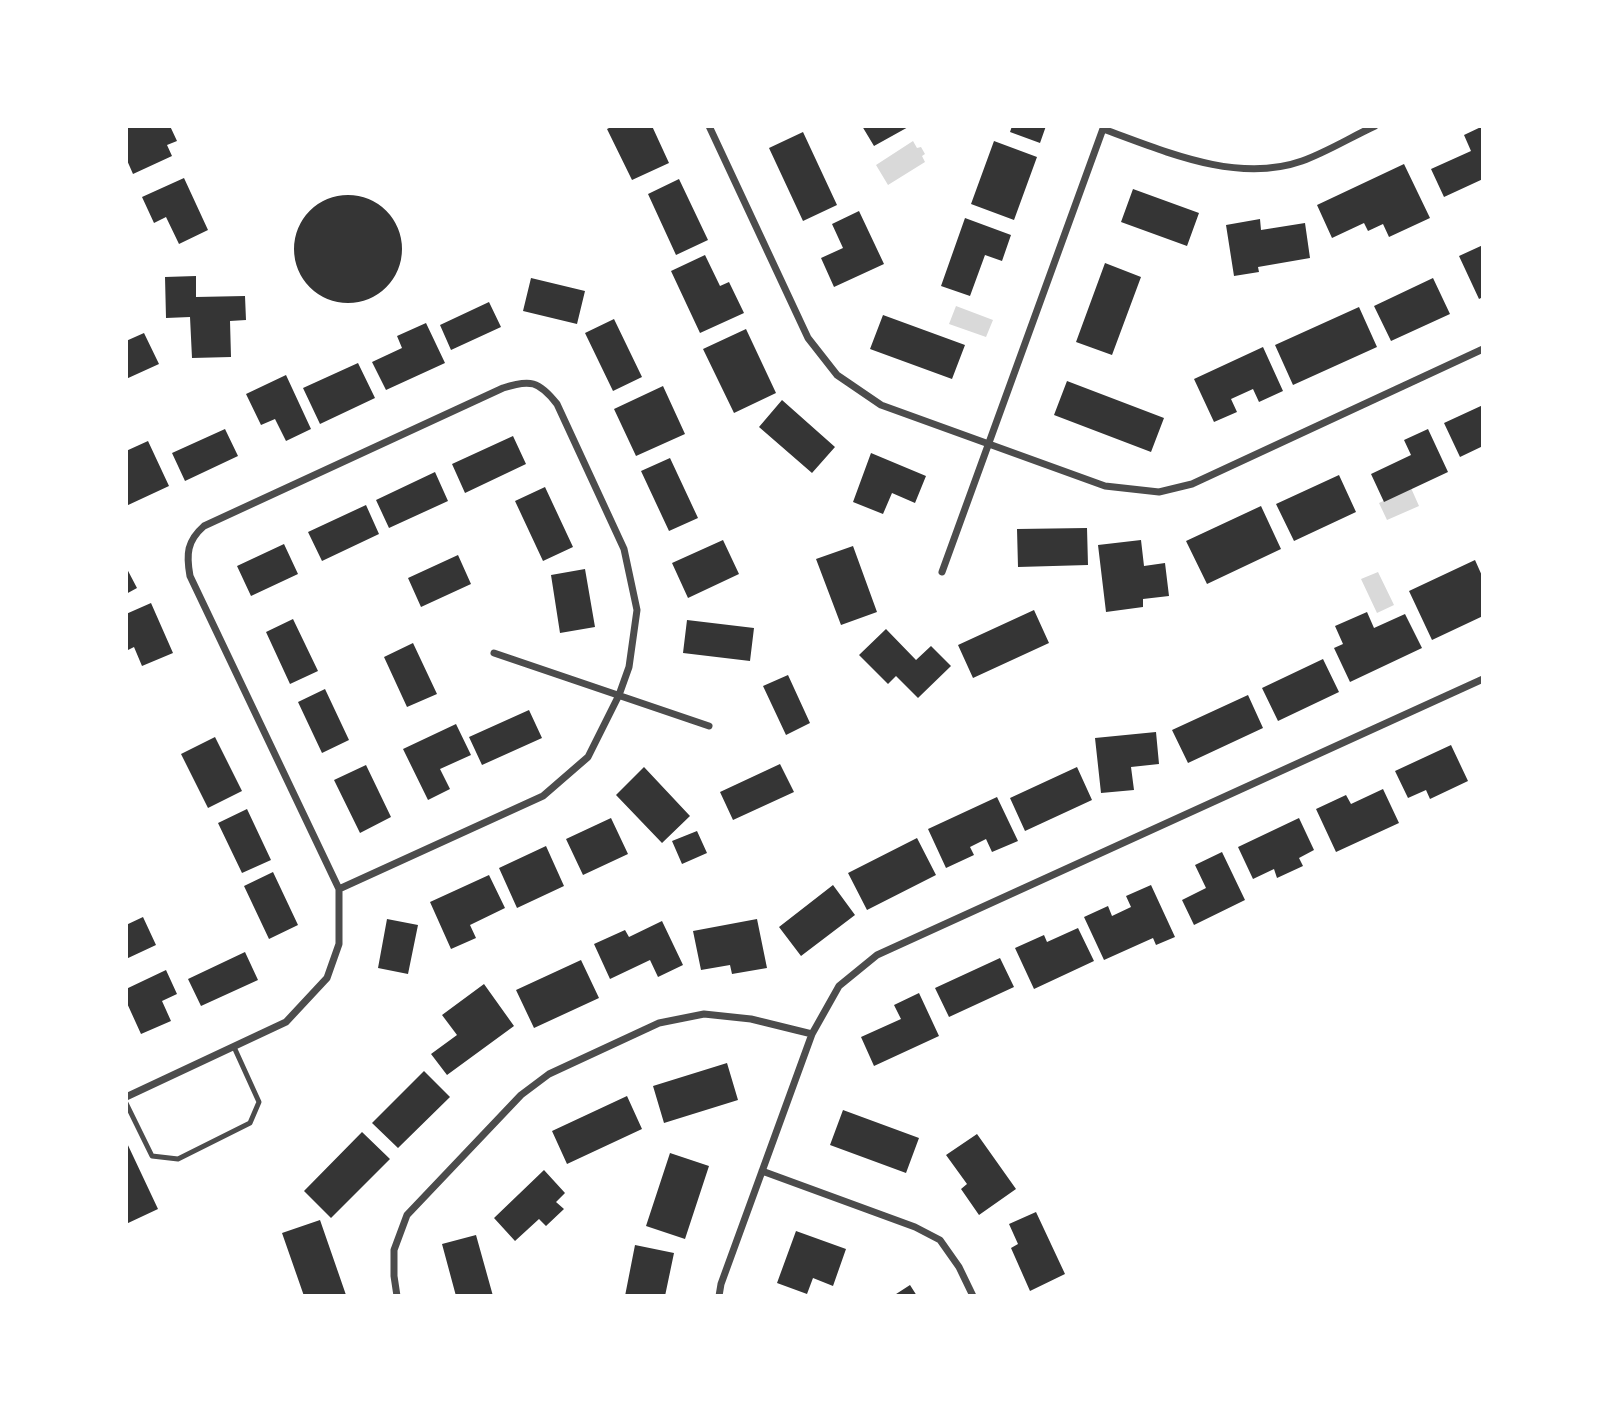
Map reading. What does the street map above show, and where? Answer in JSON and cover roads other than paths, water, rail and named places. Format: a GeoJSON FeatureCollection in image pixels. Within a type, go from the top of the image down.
{"type":"FeatureCollection","features":[{"type":"Feature","properties":{"kind":"street"},"geometry":{"type":"LineString","coordinates":[[709,126],[808,338],[837,376],[881,405],[1105,486],[1159,492],[1192,484],[1483,349]]}},
{"type":"Feature","properties":{"kind":"street"},"geometry":{"type":"LineString","coordinates":[[942,572],[1104,128],[1219,167],[1260,170],[1301,162],[1375,126]]}},
{"type":"Feature","properties":{"kind":"street"},"geometry":{"type":"LineString","coordinates":[[126,1097],[286,1022],[327,978],[339,944],[339,889],[190,576],[188,547],[194,536],[204,526],[503,388],[519,382],[534,383],[547,391],[556,404],[624,549],[637,610],[629,667],[619,695],[588,757],[543,796],[339,889]]}},
{"type":"Feature","properties":{"kind":"street"},"geometry":{"type":"LineString","coordinates":[[494,653],[709,726]]}},
{"type":"Feature","properties":{"kind":"street"},"geometry":{"type":"LineString","coordinates":[[719,1296],[812,1034],[839,986],[877,955],[1483,679]]}},
{"type":"Feature","properties":{"kind":"street"},"geometry":{"type":"LineString","coordinates":[[397,1296],[394,1250],[407,1215],[521,1094],[549,1074],[659,1023],[704,1014],[751,1019],[812,1034]]}},
{"type":"Feature","properties":{"kind":"street"},"geometry":{"type":"LineString","coordinates":[[762,1171],[915,1227],[940,1240],[959,1267],[973,1296]]}},
{"type":"Feature","properties":{"kind":"lane"},"geometry":{"type":"LineString","coordinates":[[126,1103],[152,1156],[178,1159],[250,1123],[259,1102],[234,1047]]}}]}
